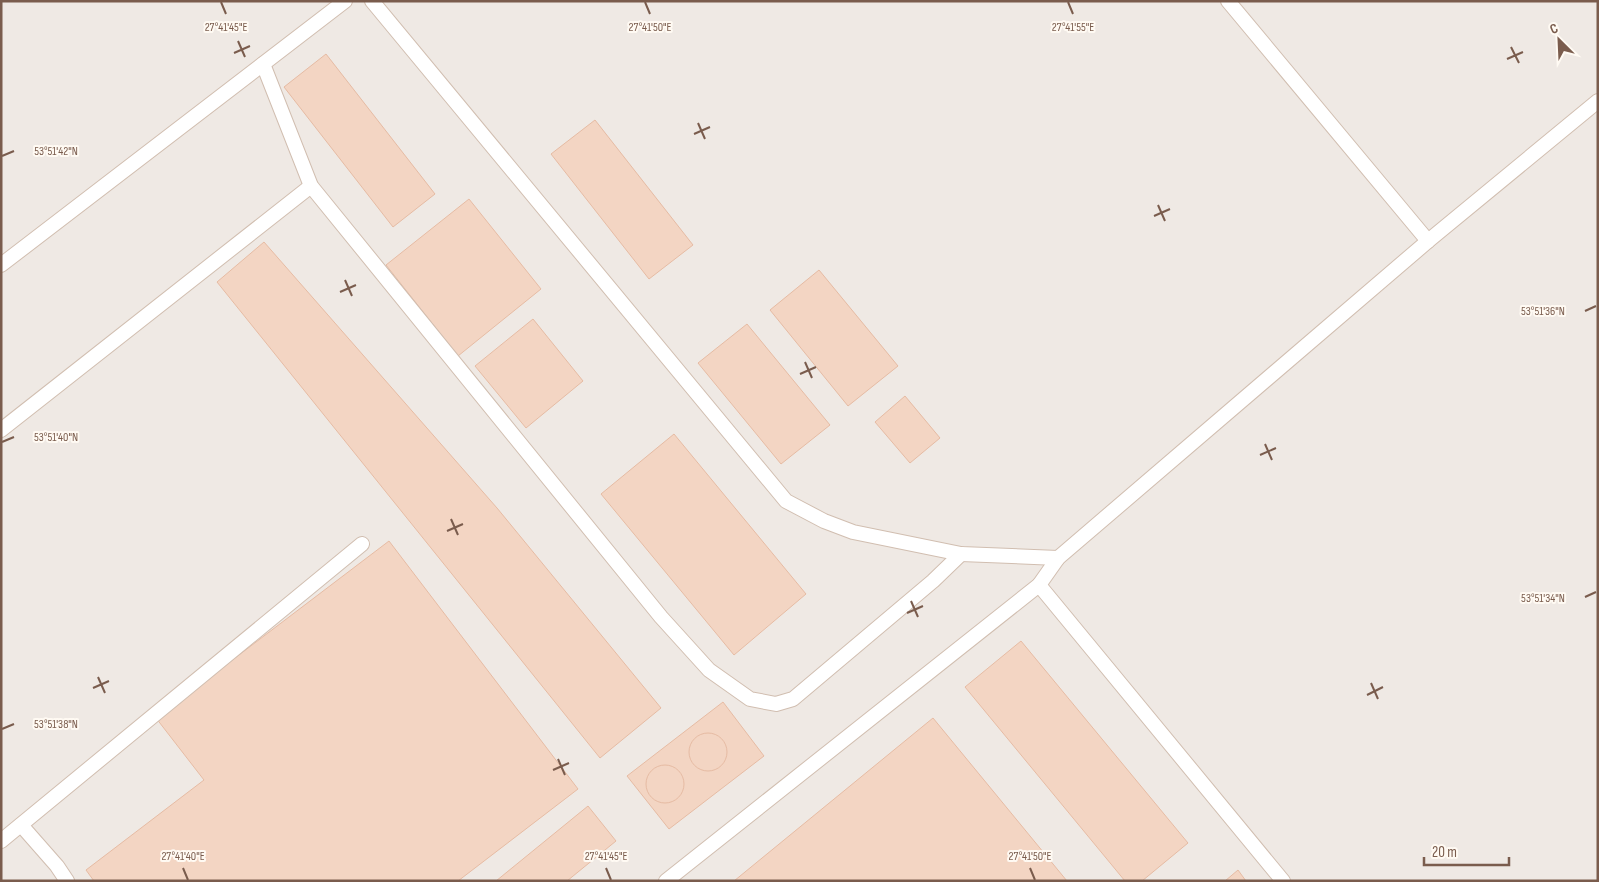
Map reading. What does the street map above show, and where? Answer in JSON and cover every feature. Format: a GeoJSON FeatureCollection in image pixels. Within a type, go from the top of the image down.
{"type":"FeatureCollection","features":[{"type":"Feature","properties":{"kind":"lane"},"geometry":{"type":"LineString","coordinates":[[1,265],[345,1]]}},
{"type":"Feature","properties":{"kind":"lane"},"geometry":{"type":"LineString","coordinates":[[372,1],[786,501],[824,521],[853,532],[962,554],[1058,558]]}},
{"type":"Feature","properties":{"kind":"lane"},"geometry":{"type":"LineString","coordinates":[[1228,1],[1428,241]]}},
{"type":"Feature","properties":{"kind":"lane"},"geometry":{"type":"LineString","coordinates":[[263,64],[311,186],[661,617],[709,670],[750,699],[776,704],[793,699],[926,587],[962,554]]}},
{"type":"Feature","properties":{"kind":"lane"},"geometry":{"type":"LineString","coordinates":[[666,881],[1039,585],[1058,558],[1428,241],[1598,101]]}},
{"type":"Feature","properties":{"kind":"lane"},"geometry":{"type":"LineString","coordinates":[[1,430],[311,186]]}},
{"type":"Feature","properties":{"kind":"lane"},"geometry":{"type":"LineString","coordinates":[[1,841],[362,544]]}},
{"type":"Feature","properties":{"kind":"lane"},"geometry":{"type":"LineString","coordinates":[[1039,585],[1283,881]]}},
{"type":"Feature","properties":{"kind":"lane"},"geometry":{"type":"LineString","coordinates":[[21,825],[57,866],[67,881]]}},
{"type":"Feature","properties":{"kind":"shaded area"},"geometry":{"type":"Polygon","coordinates":[[[1,1],[1598,1],[1598,881],[1,881],[1,1]]]}},
{"type":"Feature","properties":{"kind":"building"},"geometry":{"type":"Polygon","coordinates":[[[326,54],[435,194],[393,227],[284,87],[326,54]]]}},
{"type":"Feature","properties":{"kind":"building"},"geometry":{"type":"Polygon","coordinates":[[[595,120],[693,245],[649,279],[551,154],[595,120]]]}},
{"type":"Feature","properties":{"kind":"building"},"geometry":{"type":"Polygon","coordinates":[[[469,199],[541,289],[458,356],[386,265],[469,199]]]}},
{"type":"Feature","properties":{"kind":"building"},"geometry":{"type":"Polygon","coordinates":[[[264,242],[497,508],[661,708],[600,758],[217,282],[264,242]]]}},
{"type":"Feature","properties":{"kind":"building"},"geometry":{"type":"Polygon","coordinates":[[[819,270],[898,366],[848,406],[770,310],[819,270]]]}},
{"type":"Feature","properties":{"kind":"building"},"geometry":{"type":"Polygon","coordinates":[[[533,319],[583,381],[526,428],[475,366],[533,319]]]}},
{"type":"Feature","properties":{"kind":"building"},"geometry":{"type":"Polygon","coordinates":[[[747,324],[830,425],[781,464],[698,363],[747,324]]]}},
{"type":"Feature","properties":{"kind":"building"},"geometry":{"type":"Polygon","coordinates":[[[905,396],[940,438],[910,463],[875,422],[905,396]]]}},
{"type":"Feature","properties":{"kind":"building"},"geometry":{"type":"Polygon","coordinates":[[[674,434],[806,594],[734,655],[601,494],[674,434]]]}},
{"type":"Feature","properties":{"kind":"building"},"geometry":{"type":"Polygon","coordinates":[[[389,541],[578,789],[458,881],[94,881],[86,870],[204,780],[156,718],[389,541]]]}},
{"type":"Feature","properties":{"kind":"building"},"geometry":{"type":"Polygon","coordinates":[[[1021,641],[1188,843],[1142,881],[1125,881],[965,687],[1021,641]]]}},
{"type":"Feature","properties":{"kind":"building"},"geometry":{"type":"Polygon","coordinates":[[[723,702],[764,756],[669,829],[627,776],[723,702]]]}},
{"type":"Feature","properties":{"kind":"building"},"geometry":{"type":"Polygon","coordinates":[[[933,718],[1067,881],[734,881],[933,718]]]}},
{"type":"Feature","properties":{"kind":"building"},"geometry":{"type":"Polygon","coordinates":[[[708,733],[722,738],[727,752],[722,766],[708,771],[694,766],[689,752],[694,738],[708,733]]]}},
{"type":"Feature","properties":{"kind":"building"},"geometry":{"type":"Polygon","coordinates":[[[665,765],[679,770],[684,784],[679,798],[665,803],[651,798],[646,784],[651,770],[665,765]]]}},
{"type":"Feature","properties":{"kind":"building"},"geometry":{"type":"Polygon","coordinates":[[[588,806],[616,841],[567,881],[496,881],[588,806]]]}},
{"type":"Feature","properties":{"kind":"building"},"geometry":{"type":"Polygon","coordinates":[[[1238,870],[1246,881],[1225,881],[1238,870]]]}}]}
